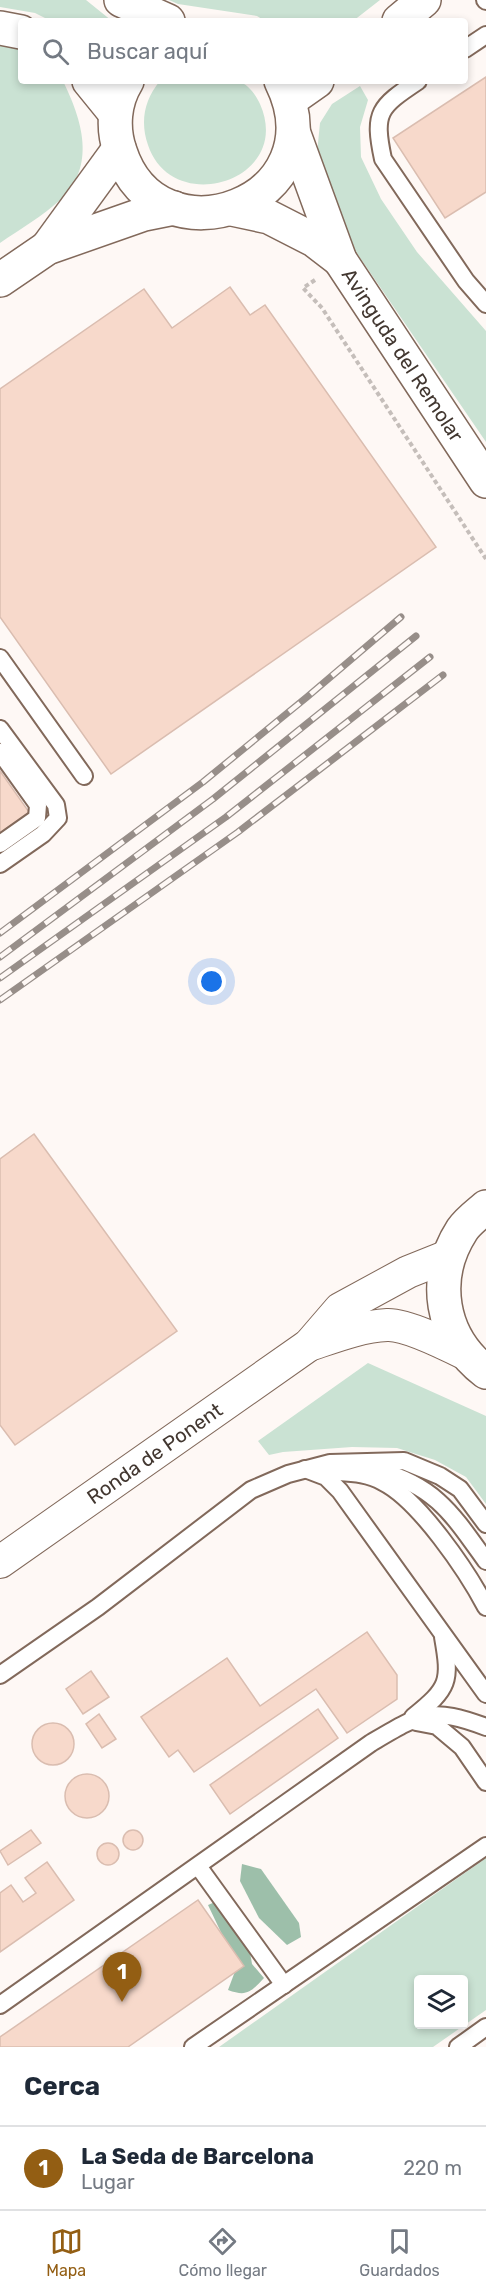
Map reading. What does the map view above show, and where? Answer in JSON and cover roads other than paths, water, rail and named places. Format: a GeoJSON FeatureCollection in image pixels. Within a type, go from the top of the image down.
{"type":"FeatureCollection","features":[{"type":"Feature","properties":{"kind":"main road"},"geometry":{"type":"LineString","coordinates":[[121,0],[161,18]]}},
{"type":"Feature","properties":{"kind":"main road"},"geometry":{"type":"LineString","coordinates":[[402,18],[423,0]]}},
{"type":"Feature","properties":{"kind":"main road"},"geometry":{"type":"LineString","coordinates":[[0,28],[18,31]]}},
{"type":"Feature","properties":{"kind":"main road"},"geometry":{"type":"LineString","coordinates":[[91,84],[115,113]]}},
{"type":"Feature","properties":{"kind":"main road"},"geometry":{"type":"LineString","coordinates":[[125,84],[115,113],[116,139],[124,164],[138,186],[158,201],[174,208],[207,214],[232,209],[254,199],[272,183],[285,162],[294,134],[286,90],[307,84]]}},
{"type":"Feature","properties":{"kind":"main road","name":"Avinguda del Remolar"},"geometry":{"type":"LineString","coordinates":[[294,134],[340,260],[486,481]]}},
{"type":"Feature","properties":{"kind":"main road"},"geometry":{"type":"LineString","coordinates":[[47,248],[119,149]]}},
{"type":"Feature","properties":{"kind":"main road"},"geometry":{"type":"LineString","coordinates":[[0,280],[47,248],[144,214],[174,208]]}},
{"type":"Feature","properties":{"kind":"main road","name":"Avinguda del Remolar"},"geometry":{"type":"LineString","coordinates":[[232,209],[269,217],[314,240],[340,260]]}},
{"type":"Feature","properties":{"kind":"main road"},"geometry":{"type":"LineString","coordinates":[[476,1363],[449,1324],[442,1290],[448,1256],[464,1228],[486,1207]]}},
{"type":"Feature","properties":{"kind":"street","name":"Ronda de Ponent"},"geometry":{"type":"LineString","coordinates":[[0,1562],[309,1345],[340,1309],[408,1272],[448,1256]]}},
{"type":"Feature","properties":{"kind":"street","name":"Ronda de Ponent"},"geometry":{"type":"LineString","coordinates":[[309,1345],[349,1332],[388,1324],[430,1337],[476,1363]]}},
{"type":"Feature","properties":{"kind":"lane"},"geometry":{"type":"LineString","coordinates":[[468,47],[486,35]]}},
{"type":"Feature","properties":{"kind":"lane"},"geometry":{"type":"LineString","coordinates":[[413,84],[389,100],[380,115],[379,138],[383,159],[466,281],[486,304]]}},
{"type":"Feature","properties":{"kind":"lane"},"geometry":{"type":"LineString","coordinates":[[0,658],[84,776]]}},
{"type":"Feature","properties":{"kind":"lane"},"geometry":{"type":"LineString","coordinates":[[0,729],[56,805],[58,818],[43,834],[0,864]]}},
{"type":"Feature","properties":{"kind":"lane"},"geometry":{"type":"LineString","coordinates":[[0,752],[38,805],[37,818],[0,844]]}},
{"type":"Feature","properties":{"kind":"lane"},"geometry":{"type":"LineString","coordinates":[[0,1675],[98,1607],[251,1490],[305,1469],[330,1463],[404,1461],[440,1476],[460,1489],[486,1524]]}},
{"type":"Feature","properties":{"kind":"lane"},"geometry":{"type":"LineString","coordinates":[[305,1469],[354,1467],[379,1470],[406,1480],[435,1497],[451,1512],[486,1561]]}},
{"type":"Feature","properties":{"kind":"lane"},"geometry":{"type":"LineString","coordinates":[[305,1469],[363,1473],[385,1482],[410,1501],[430,1525],[486,1607]]}},
{"type":"Feature","properties":{"kind":"lane"},"geometry":{"type":"LineString","coordinates":[[305,1469],[326,1477],[340,1491],[486,1694]]}},
{"type":"Feature","properties":{"kind":"lane"},"geometry":{"type":"LineString","coordinates":[[0,2005],[371,1743],[409,1721],[431,1702],[446,1684],[449,1669],[442,1634]]}},
{"type":"Feature","properties":{"kind":"lane"},"geometry":{"type":"LineString","coordinates":[[409,1721],[433,1714],[458,1717],[486,1727]]}},
{"type":"Feature","properties":{"kind":"lane"},"geometry":{"type":"LineString","coordinates":[[409,1721],[437,1726],[462,1747],[486,1782]]}},
{"type":"Feature","properties":{"kind":"lane"},"geometry":{"type":"LineString","coordinates":[[193,2047],[486,1846]]}},
{"type":"Feature","properties":{"kind":"lane"},"geometry":{"type":"LineString","coordinates":[[198,1866],[284,1985]]}},
{"type":"Feature","properties":{"kind":"lane"},"geometry":{"type":"LineString","coordinates":[[458,2047],[486,2027]]}},
{"type":"Feature","properties":{"kind":"railway"},"geometry":{"type":"LineString","coordinates":[[0,933],[203,782],[401,617]]}},
{"type":"Feature","properties":{"kind":"railway"},"geometry":{"type":"LineString","coordinates":[[0,957],[213,799],[416,636]]}},
{"type":"Feature","properties":{"kind":"railway"},"geometry":{"type":"LineString","coordinates":[[0,978],[226,817],[430,657]]}},
{"type":"Feature","properties":{"kind":"railway"},"geometry":{"type":"LineString","coordinates":[[0,1000],[238,832],[443,675]]}},
{"type":"Feature","properties":{"kind":"place","name":"La Seda de Barcelona"},"geometry":{"type":"Point","coordinates":[122,2002]}}]}
